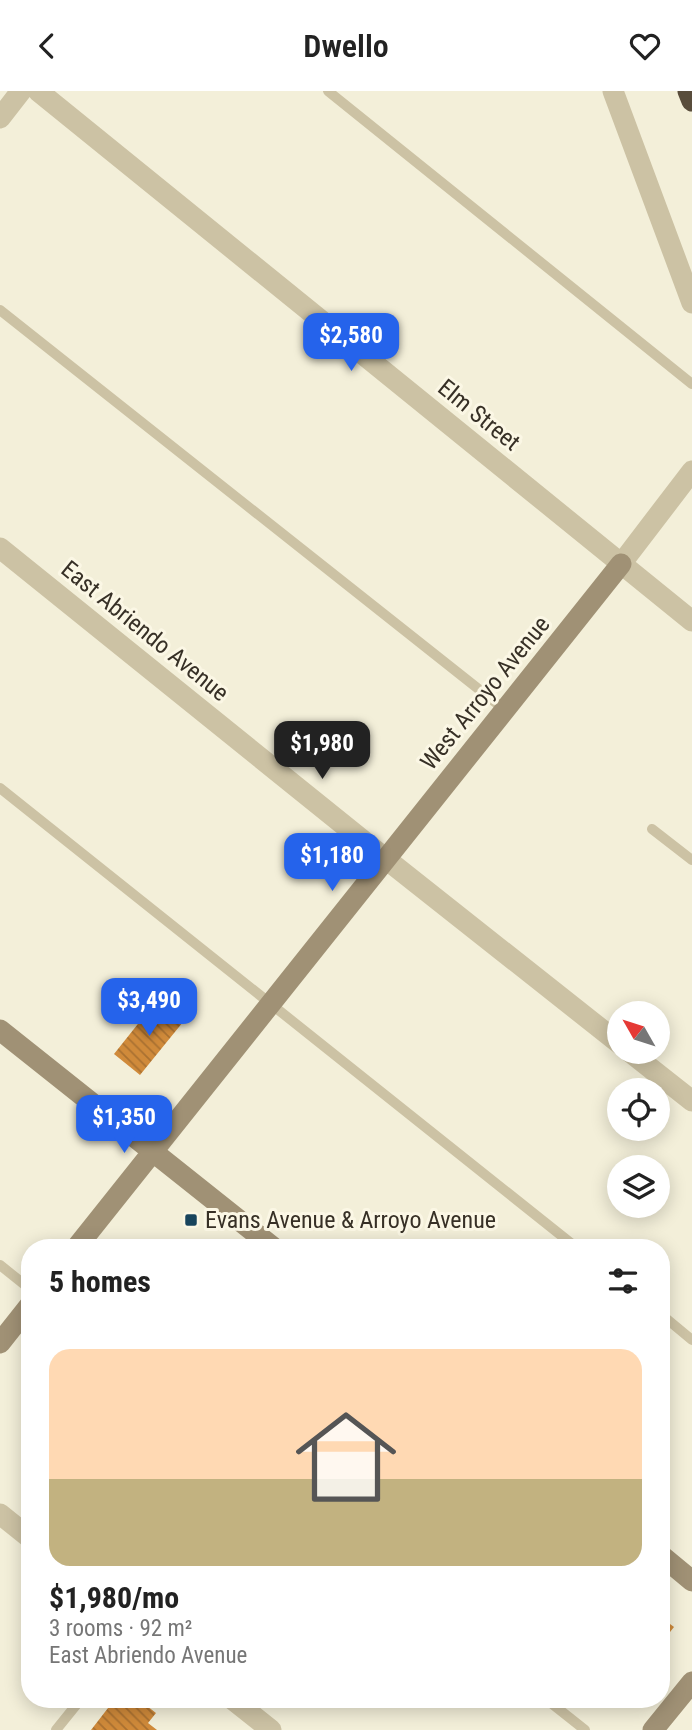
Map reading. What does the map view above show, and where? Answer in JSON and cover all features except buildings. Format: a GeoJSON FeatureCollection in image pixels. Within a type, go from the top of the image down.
{"type":"FeatureCollection","features":[{"type":"Feature","properties":{"kind":"highway"},"geometry":{"type":"LineString","coordinates":[[688,91],[692,101]]}},
{"type":"Feature","properties":{"kind":"street"},"geometry":{"type":"LineString","coordinates":[[0,118],[21,91]]}},
{"type":"Feature","properties":{"kind":"street","name":"Elm Street"},"geometry":{"type":"LineString","coordinates":[[38,91],[692,621]]}},
{"type":"Feature","properties":{"kind":"street"},"geometry":{"type":"LineString","coordinates":[[613,91],[692,303]]}},
{"type":"Feature","properties":{"kind":"street"},"geometry":{"type":"LineString","coordinates":[[621,564],[692,471]]}},
{"type":"Feature","properties":{"kind":"street","name":"East Abriendo Avenue"},"geometry":{"type":"LineString","coordinates":[[0,548],[607,1034]]}},
{"type":"Feature","properties":{"kind":"street","name":"West Arroyo Avenue"},"geometry":{"type":"LineString","coordinates":[[83,1239],[621,564]]}},
{"type":"Feature","properties":{"kind":"street"},"geometry":{"type":"LineString","coordinates":[[0,1030],[263,1239]]}},
{"type":"Feature","properties":{"kind":"street"},"geometry":{"type":"LineString","coordinates":[[645,1064],[692,1101]]}},
{"type":"Feature","properties":{"kind":"street"},"geometry":{"type":"LineString","coordinates":[[0,1343],[21,1316]]}},
{"type":"Feature","properties":{"kind":"street"},"geometry":{"type":"LineString","coordinates":[[0,1514],[21,1531]]}},
{"type":"Feature","properties":{"kind":"street"},"geometry":{"type":"LineString","coordinates":[[670,1563],[692,1581]]}},
{"type":"Feature","properties":{"kind":"street"},"geometry":{"type":"LineString","coordinates":[[653,1730],[692,1682]]}},
{"type":"Feature","properties":{"kind":"street"},"geometry":{"type":"LineString","coordinates":[[243,1708],[271,1730]]}},
{"type":"Feature","properties":{"kind":"lane"},"geometry":{"type":"LineString","coordinates":[[328,91],[692,384]]}},
{"type":"Feature","properties":{"kind":"lane"},"geometry":{"type":"LineString","coordinates":[[0,310],[505,710]]}},
{"type":"Feature","properties":{"kind":"lane"},"geometry":{"type":"LineString","coordinates":[[0,787],[565,1239]]}},
{"type":"Feature","properties":{"kind":"lane"},"geometry":{"type":"LineString","coordinates":[[652,829],[692,860]]}},
{"type":"Feature","properties":{"kind":"lane"},"geometry":{"type":"LineString","coordinates":[[0,1265],[21,1282]]}},
{"type":"Feature","properties":{"kind":"lane"},"geometry":{"type":"LineString","coordinates":[[670,1322],[692,1340]]}},
{"type":"Feature","properties":{"kind":"lane"},"geometry":{"type":"LineString","coordinates":[[56,1730],[74,1708]]}},
{"type":"Feature","properties":{"kind":"lane"},"geometry":{"type":"LineString","coordinates":[[558,1708],[585,1730]]}},
{"type":"Feature","properties":{"kind":"place","name":"Evans Avenue & Arroyo Avenue"},"geometry":{"type":"Point","coordinates":[191,1220]}}]}
